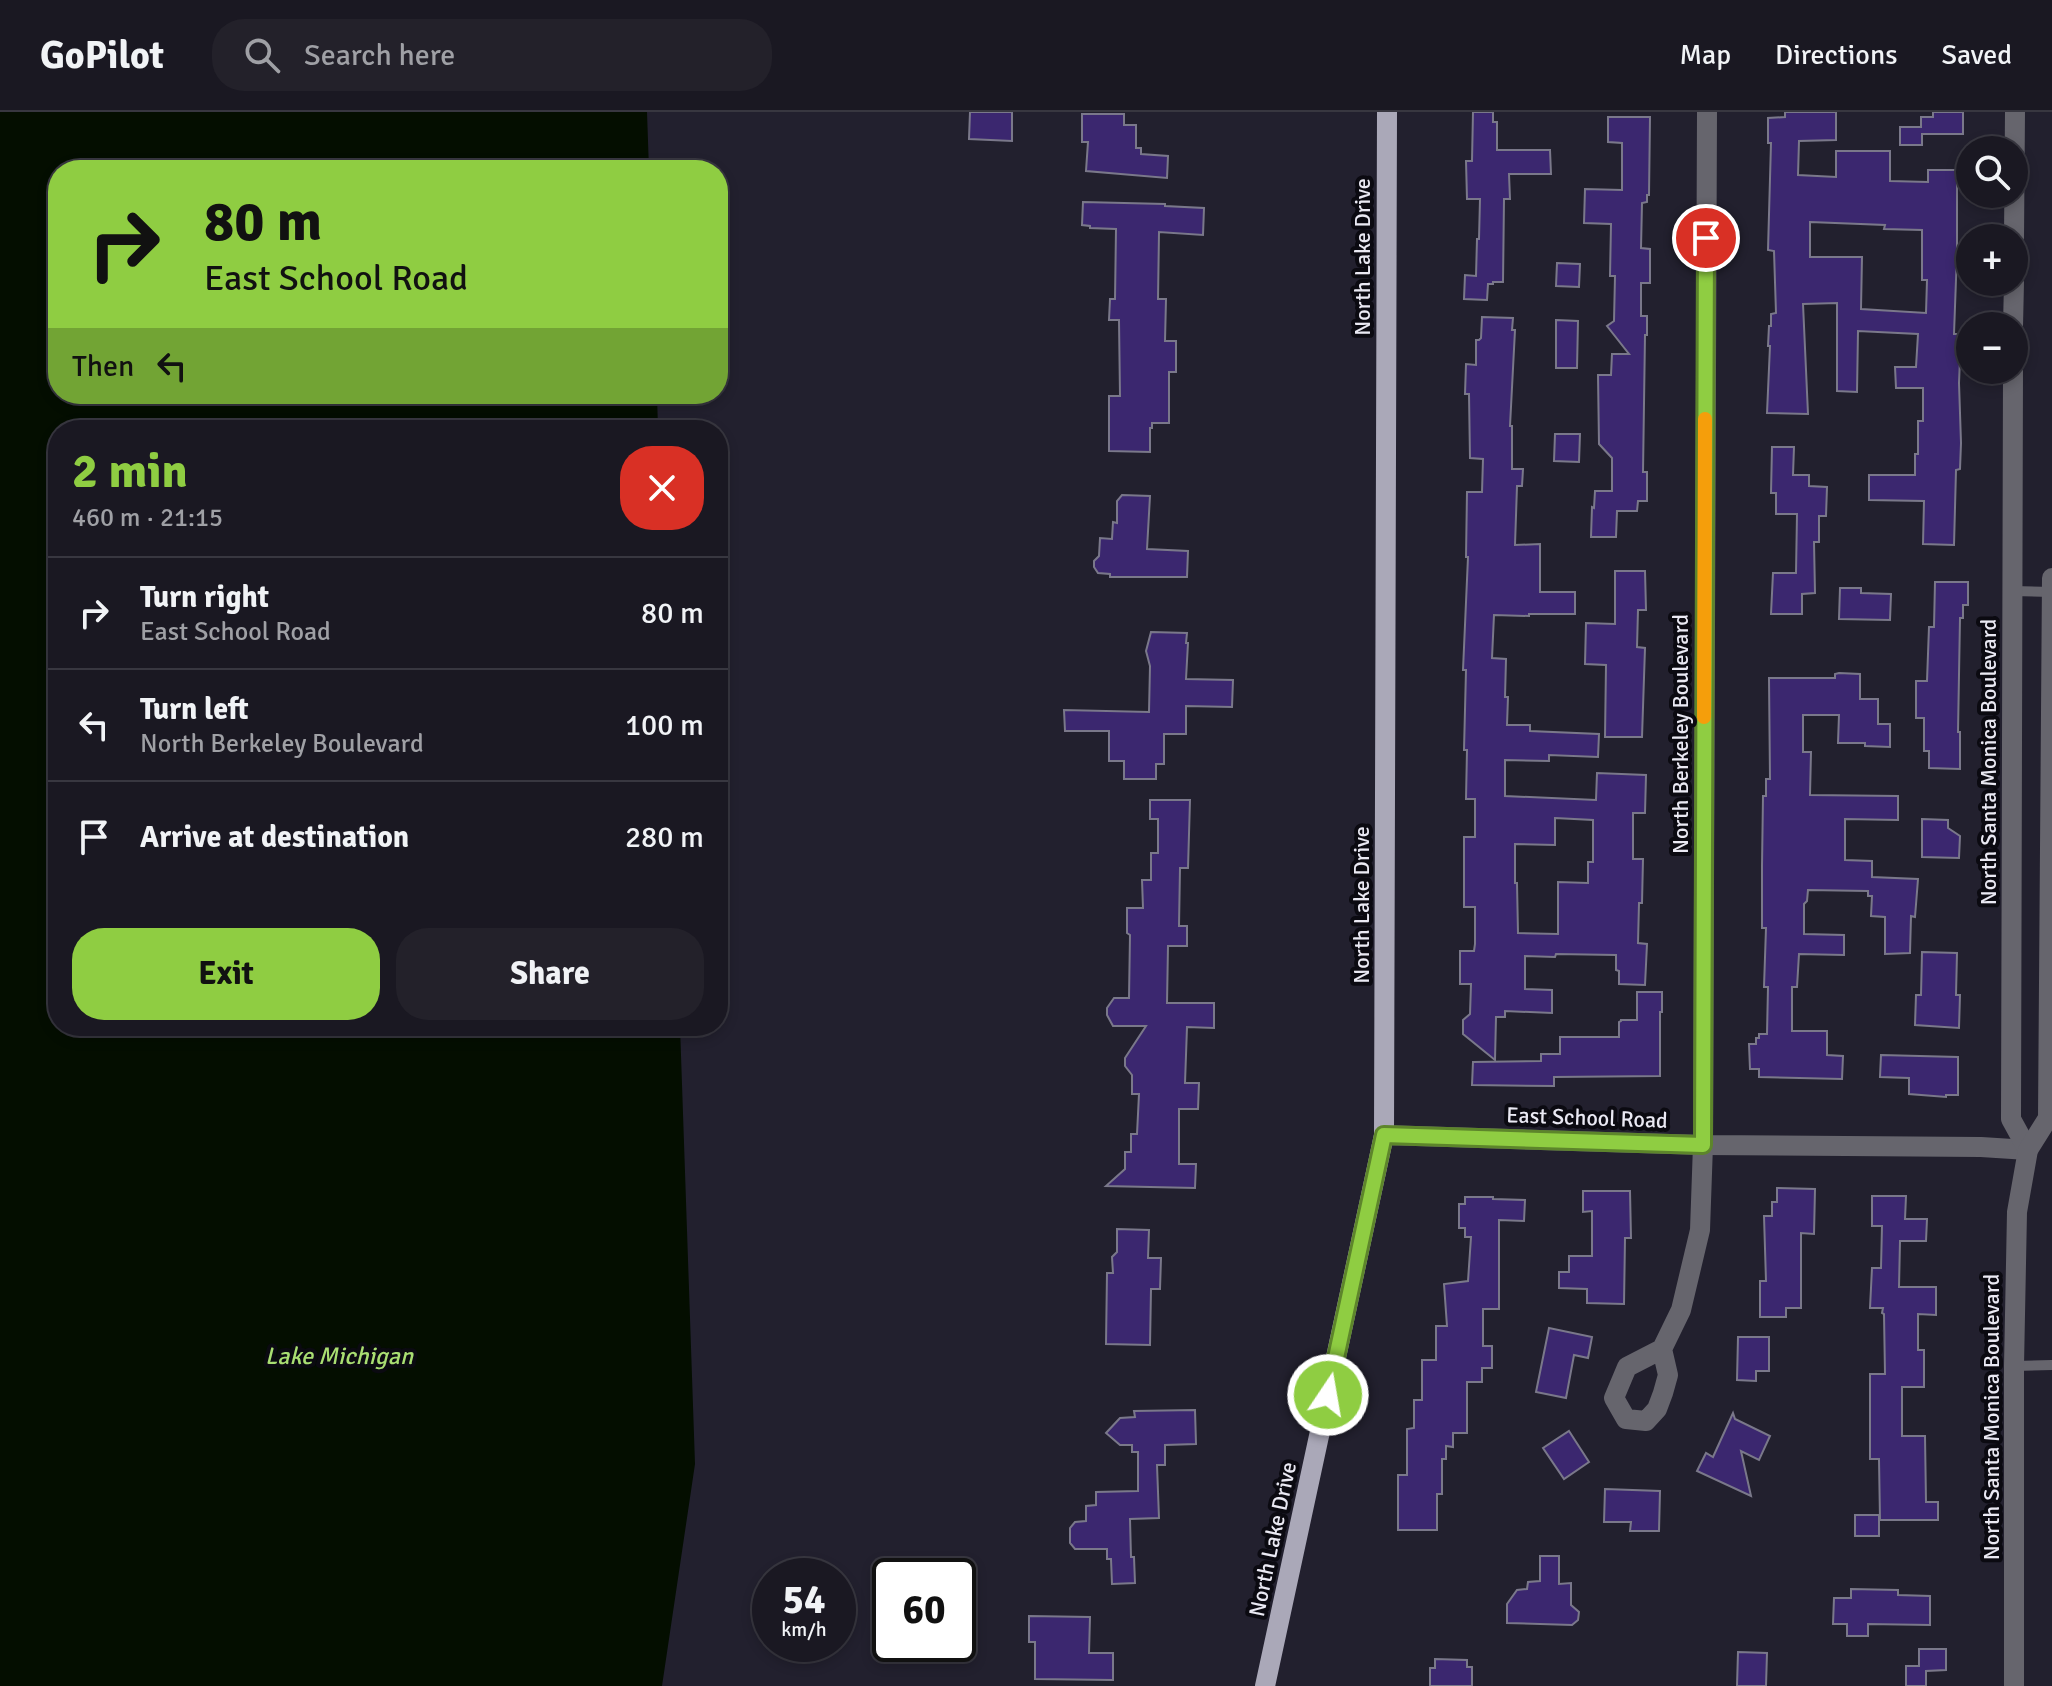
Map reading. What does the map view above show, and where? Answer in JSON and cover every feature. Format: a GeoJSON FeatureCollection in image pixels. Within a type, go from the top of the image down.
{"type":"FeatureCollection","features":[{"type":"Feature","properties":{"kind":"main road","name":"North Lake Drive"},"geometry":{"type":"LineString","coordinates":[[1265,1686],[1384,1135],[1387,112]]}},
{"type":"Feature","properties":{"kind":"street","name":"North Berkeley Boulevard"},"geometry":{"type":"LineString","coordinates":[[1662,1349],[1681,1310],[1700,1230],[1703,1145],[1707,112]]}},
{"type":"Feature","properties":{"kind":"street"},"geometry":{"type":"LineString","coordinates":[[2014,224],[2015,112]]}},
{"type":"Feature","properties":{"kind":"street","name":"North Santa Monica Boulevard"},"geometry":{"type":"LineString","coordinates":[[2013,384],[2011,1119],[2028,1150]]}},
{"type":"Feature","properties":{"kind":"street","name":"North Santa Monica Boulevard"},"geometry":{"type":"LineString","coordinates":[[2014,1686],[2017,1212],[2028,1150],[2048,1118],[2052,578]]}},
{"type":"Feature","properties":{"kind":"street","name":"East School Road"},"geometry":{"type":"LineString","coordinates":[[1384,1135],[1703,1145],[2028,1150]]}},
{"type":"Feature","properties":{"kind":"lane"},"geometry":{"type":"LineString","coordinates":[[2012,591],[2052,592]]}},
{"type":"Feature","properties":{"kind":"lane"},"geometry":{"type":"LineString","coordinates":[[2014,1366],[2052,1365]]}},
{"type":"Feature","properties":{"kind":"water","name":"Lake Michigan"},"geometry":{"type":"Polygon","coordinates":[[[0,112],[647,112],[649,160],[48,160],[48,404],[657,404],[658,420],[48,420],[48,1036],[680,1036],[695,1464],[662,1686],[0,1686],[0,112]]]}},
{"type":"Feature","properties":{"kind":"building"},"geometry":{"type":"Polygon","coordinates":[[[970,112],[1012,112],[1012,141],[969,139],[970,112]]]}},
{"type":"Feature","properties":{"kind":"building"},"geometry":{"type":"Polygon","coordinates":[[[1473,112],[1493,112],[1493,122],[1497,122],[1497,150],[1550,150],[1551,174],[1509,174],[1510,199],[1504,199],[1503,282],[1488,284],[1487,300],[1464,299],[1465,275],[1476,276],[1479,239],[1480,199],[1467,199],[1466,161],[1472,161],[1473,112]]]}},
{"type":"Feature","properties":{"kind":"building"},"geometry":{"type":"Polygon","coordinates":[[[1785,112],[1836,112],[1836,140],[1799,141],[1798,175],[1836,177],[1836,151],[1890,151],[1890,181],[1928,182],[1928,170],[1956,170],[1954,334],[1961,443],[1960,469],[1956,470],[1954,545],[1923,544],[1924,501],[1869,500],[1869,475],[1915,475],[1918,421],[1923,421],[1923,388],[1896,388],[1895,367],[1916,367],[1918,334],[1858,331],[1857,392],[1837,391],[1837,303],[1803,304],[1808,414],[1767,413],[1769,326],[1771,314],[1776,313],[1774,251],[1768,250],[1771,143],[1768,143],[1768,118],[1785,117],[1785,112]],[[1810,222],[1810,257],[1862,257],[1861,309],[1926,313],[1927,280],[1922,280],[1922,230],[1884,229],[1885,225],[1810,222]]]}},
{"type":"Feature","properties":{"kind":"building"},"geometry":{"type":"Polygon","coordinates":[[[1933,112],[1963,112],[1963,134],[1922,134],[1922,145],[1900,145],[1900,127],[1921,127],[1921,117],[1933,117],[1933,112]]]}},
{"type":"Feature","properties":{"kind":"building"},"geometry":{"type":"Polygon","coordinates":[[[1082,114],[1124,114],[1124,125],[1136,125],[1136,148],[1141,148],[1141,154],[1168,156],[1167,178],[1086,171],[1088,142],[1082,142],[1082,114]]]}},
{"type":"Feature","properties":{"kind":"building"},"geometry":{"type":"Polygon","coordinates":[[[1608,117],[1650,117],[1649,195],[1647,202],[1642,203],[1641,248],[1650,249],[1650,283],[1641,283],[1641,316],[1647,316],[1643,472],[1647,472],[1647,501],[1638,501],[1637,511],[1617,511],[1616,537],[1591,537],[1595,491],[1612,491],[1612,458],[1599,444],[1598,375],[1611,375],[1612,354],[1629,354],[1607,326],[1614,321],[1615,276],[1610,276],[1611,224],[1584,223],[1585,189],[1622,190],[1622,143],[1608,142],[1608,117]]]}},
{"type":"Feature","properties":{"kind":"building"},"geometry":{"type":"Polygon","coordinates":[[[1083,202],[1204,208],[1203,235],[1159,232],[1158,299],[1166,299],[1165,341],[1176,341],[1176,372],[1169,372],[1169,423],[1152,423],[1150,452],[1109,451],[1109,396],[1120,396],[1119,320],[1109,320],[1110,299],[1115,299],[1116,229],[1082,225],[1083,202]]]}},
{"type":"Feature","properties":{"kind":"building"},"geometry":{"type":"Polygon","coordinates":[[[1557,263],[1580,264],[1579,287],[1556,286],[1557,263]]]}},
{"type":"Feature","properties":{"kind":"building"},"geometry":{"type":"Polygon","coordinates":[[[1482,317],[1513,318],[1512,469],[1523,469],[1522,486],[1517,486],[1515,545],[1540,544],[1540,592],[1575,592],[1575,614],[1494,615],[1492,658],[1506,659],[1507,725],[1530,725],[1530,731],[1599,734],[1598,757],[1549,755],[1549,761],[1505,760],[1505,796],[1596,800],[1597,773],[1646,775],[1645,813],[1633,813],[1633,859],[1643,859],[1638,943],[1647,944],[1645,985],[1619,984],[1616,955],[1525,956],[1525,989],[1552,990],[1552,1013],[1505,1011],[1505,1017],[1496,1017],[1495,1060],[1463,1034],[1463,1020],[1470,1014],[1471,984],[1460,984],[1460,951],[1474,951],[1475,944],[1475,907],[1464,907],[1464,837],[1475,837],[1475,799],[1466,799],[1467,750],[1464,750],[1467,492],[1482,492],[1483,459],[1470,458],[1469,394],[1465,394],[1466,364],[1476,365],[1476,340],[1481,338],[1482,317]],[[1555,818],[1555,845],[1515,844],[1518,933],[1558,934],[1558,882],[1588,883],[1588,862],[1593,862],[1593,820],[1555,818]]]}},
{"type":"Feature","properties":{"kind":"building"},"geometry":{"type":"Polygon","coordinates":[[[1556,320],[1578,321],[1577,368],[1556,368],[1556,320]]]}},
{"type":"Feature","properties":{"kind":"building"},"geometry":{"type":"Polygon","coordinates":[[[1555,434],[1580,434],[1579,462],[1554,461],[1555,434]]]}},
{"type":"Feature","properties":{"kind":"building"},"geometry":{"type":"Polygon","coordinates":[[[1772,447],[1794,447],[1793,475],[1809,475],[1809,486],[1827,487],[1826,516],[1819,516],[1819,542],[1814,542],[1815,593],[1802,594],[1802,614],[1771,614],[1773,573],[1796,573],[1797,514],[1776,514],[1776,493],[1771,493],[1772,447]]]}},
{"type":"Feature","properties":{"kind":"building"},"geometry":{"type":"Polygon","coordinates":[[[1122,495],[1150,496],[1147,549],[1188,551],[1187,577],[1110,577],[1110,574],[1098,573],[1094,561],[1099,556],[1100,538],[1112,539],[1113,522],[1117,523],[1117,501],[1122,495]]]}},
{"type":"Feature","properties":{"kind":"building"},"geometry":{"type":"Polygon","coordinates":[[[1615,571],[1645,571],[1646,610],[1638,610],[1637,647],[1645,648],[1642,737],[1605,737],[1606,665],[1585,664],[1586,623],[1615,624],[1615,571]]]}},
{"type":"Feature","properties":{"kind":"building"},"geometry":{"type":"Polygon","coordinates":[[[1935,582],[1968,582],[1968,605],[1963,605],[1963,618],[1960,618],[1960,769],[1929,768],[1929,751],[1924,751],[1924,718],[1916,718],[1916,681],[1927,681],[1929,627],[1934,627],[1935,582]]]}},
{"type":"Feature","properties":{"kind":"building"},"geometry":{"type":"Polygon","coordinates":[[[1840,588],[1861,588],[1861,593],[1891,594],[1890,620],[1839,619],[1840,588]]]}},
{"type":"Feature","properties":{"kind":"building"},"geometry":{"type":"Polygon","coordinates":[[[1151,632],[1187,633],[1186,679],[1233,680],[1232,707],[1186,706],[1186,734],[1164,734],[1164,764],[1156,764],[1156,779],[1124,779],[1124,761],[1109,761],[1109,731],[1065,731],[1064,710],[1149,712],[1150,666],[1146,651],[1151,632]]]}},
{"type":"Feature","properties":{"kind":"building"},"geometry":{"type":"Polygon","coordinates":[[[1835,674],[1860,674],[1860,699],[1878,699],[1878,724],[1890,724],[1890,747],[1838,743],[1839,715],[1803,715],[1803,752],[1811,752],[1810,795],[1898,796],[1898,820],[1845,819],[1845,860],[1872,861],[1872,877],[1918,879],[1915,917],[1911,916],[1910,953],[1885,954],[1885,917],[1871,916],[1872,896],[1868,896],[1868,891],[1808,890],[1804,904],[1804,934],[1844,935],[1844,955],[1799,954],[1797,987],[1792,987],[1792,1031],[1827,1031],[1827,1055],[1843,1056],[1842,1079],[1759,1077],[1759,1069],[1750,1069],[1749,1044],[1756,1044],[1759,1034],[1767,1034],[1762,866],[1763,796],[1766,796],[1766,779],[1770,779],[1769,678],[1835,678],[1835,674]]]}},
{"type":"Feature","properties":{"kind":"building"},"geometry":{"type":"Polygon","coordinates":[[[1150,800],[1190,800],[1188,868],[1180,868],[1179,926],[1187,926],[1187,946],[1168,946],[1167,1003],[1214,1003],[1214,1028],[1187,1027],[1185,1083],[1199,1083],[1198,1109],[1179,1109],[1179,1164],[1196,1164],[1195,1188],[1106,1186],[1125,1169],[1125,1152],[1131,1152],[1131,1134],[1137,1134],[1139,1094],[1132,1094],[1132,1075],[1125,1066],[1125,1058],[1146,1026],[1113,1026],[1107,1008],[1114,998],[1129,998],[1127,908],[1143,908],[1142,880],[1151,880],[1151,853],[1158,853],[1158,819],[1150,819],[1150,800]]]}},
{"type":"Feature","properties":{"kind":"building"},"geometry":{"type":"Polygon","coordinates":[[[1922,819],[1948,820],[1948,828],[1960,836],[1959,858],[1922,857],[1922,819]]]}},
{"type":"Feature","properties":{"kind":"building"},"geometry":{"type":"Polygon","coordinates":[[[1922,952],[1957,953],[1959,1028],[1915,1025],[1916,995],[1921,995],[1922,952]]]}},
{"type":"Feature","properties":{"kind":"building"},"geometry":{"type":"Polygon","coordinates":[[[1637,992],[1662,992],[1660,1076],[1554,1077],[1554,1086],[1472,1085],[1473,1062],[1541,1061],[1541,1054],[1560,1054],[1560,1037],[1619,1037],[1621,1020],[1637,1020],[1637,992]]]}},
{"type":"Feature","properties":{"kind":"building"},"geometry":{"type":"Polygon","coordinates":[[[1881,1055],[1958,1057],[1958,1095],[1909,1094],[1909,1078],[1880,1077],[1881,1055]]]}},
{"type":"Feature","properties":{"kind":"building"},"geometry":{"type":"Polygon","coordinates":[[[1777,1188],[1815,1189],[1814,1234],[1801,1233],[1801,1308],[1786,1308],[1786,1317],[1760,1317],[1760,1281],[1766,1281],[1764,1216],[1772,1216],[1772,1202],[1777,1202],[1777,1188]]]}},
{"type":"Feature","properties":{"kind":"building"},"geometry":{"type":"Polygon","coordinates":[[[1583,1191],[1630,1191],[1631,1238],[1625,1238],[1624,1304],[1587,1303],[1587,1289],[1559,1288],[1559,1272],[1569,1272],[1569,1256],[1592,1256],[1592,1211],[1583,1212],[1583,1191]]]}},
{"type":"Feature","properties":{"kind":"building"},"geometry":{"type":"Polygon","coordinates":[[[1872,1196],[1906,1196],[1905,1219],[1927,1219],[1926,1241],[1900,1241],[1899,1287],[1936,1287],[1936,1315],[1918,1314],[1918,1350],[1924,1350],[1924,1387],[1902,1387],[1902,1436],[1925,1436],[1926,1502],[1938,1502],[1938,1520],[1880,1520],[1879,1459],[1870,1459],[1870,1374],[1885,1374],[1884,1314],[1883,1308],[1870,1308],[1872,1268],[1881,1268],[1882,1226],[1872,1226],[1872,1196]]]}},
{"type":"Feature","properties":{"kind":"building"},"geometry":{"type":"Polygon","coordinates":[[[1465,1197],[1525,1200],[1524,1221],[1499,1220],[1499,1309],[1483,1309],[1483,1346],[1492,1346],[1492,1368],[1482,1368],[1482,1382],[1467,1382],[1467,1433],[1453,1433],[1453,1447],[1446,1446],[1446,1459],[1442,1459],[1442,1494],[1437,1494],[1437,1530],[1398,1530],[1398,1475],[1407,1475],[1407,1429],[1414,1428],[1414,1400],[1422,1400],[1422,1360],[1436,1360],[1436,1326],[1447,1326],[1444,1284],[1468,1281],[1471,1237],[1465,1237],[1465,1228],[1459,1228],[1459,1204],[1465,1204],[1465,1197]]]}},
{"type":"Feature","properties":{"kind":"building"},"geometry":{"type":"Polygon","coordinates":[[[1117,1229],[1149,1230],[1148,1258],[1161,1258],[1160,1289],[1151,1289],[1150,1345],[1106,1344],[1107,1273],[1113,1273],[1112,1257],[1117,1252],[1117,1229]]]}},
{"type":"Feature","properties":{"kind":"building"},"geometry":{"type":"Polygon","coordinates":[[[1549,1328],[1592,1337],[1588,1358],[1574,1355],[1566,1398],[1536,1392],[1549,1328]]]}},
{"type":"Feature","properties":{"kind":"building"},"geometry":{"type":"Polygon","coordinates":[[[1738,1337],[1769,1337],[1769,1371],[1756,1371],[1756,1381],[1737,1380],[1738,1337]]]}},
{"type":"Feature","properties":{"kind":"building"},"geometry":{"type":"Polygon","coordinates":[[[1195,1410],[1196,1444],[1165,1445],[1165,1465],[1157,1465],[1159,1518],[1130,1519],[1135,1583],[1112,1584],[1111,1559],[1107,1559],[1107,1549],[1075,1549],[1070,1543],[1070,1528],[1075,1522],[1086,1521],[1086,1506],[1096,1505],[1096,1492],[1138,1491],[1138,1452],[1132,1452],[1132,1445],[1120,1445],[1106,1433],[1120,1418],[1135,1417],[1134,1411],[1195,1410]]]}},
{"type":"Feature","properties":{"kind":"building"},"geometry":{"type":"Polygon","coordinates":[[[1733,1413],[1735,1419],[1770,1436],[1759,1460],[1741,1451],[1751,1496],[1697,1471],[1706,1453],[1713,1457],[1733,1413]]]}},
{"type":"Feature","properties":{"kind":"building"},"geometry":{"type":"Polygon","coordinates":[[[1569,1431],[1589,1462],[1564,1479],[1543,1448],[1569,1431]]]}},
{"type":"Feature","properties":{"kind":"building"},"geometry":{"type":"Polygon","coordinates":[[[1605,1489],[1660,1491],[1659,1531],[1630,1531],[1631,1522],[1604,1522],[1605,1489]]]}},
{"type":"Feature","properties":{"kind":"building"},"geometry":{"type":"Polygon","coordinates":[[[1855,1515],[1879,1515],[1879,1536],[1855,1536],[1855,1515]]]}},
{"type":"Feature","properties":{"kind":"building"},"geometry":{"type":"Polygon","coordinates":[[[1540,1556],[1559,1556],[1559,1584],[1571,1583],[1571,1605],[1579,1612],[1578,1620],[1572,1625],[1507,1623],[1507,1604],[1517,1590],[1527,1589],[1528,1582],[1540,1581],[1540,1556]]]}},
{"type":"Feature","properties":{"kind":"building"},"geometry":{"type":"Polygon","coordinates":[[[1851,1589],[1898,1590],[1898,1595],[1930,1596],[1930,1625],[1868,1624],[1868,1636],[1847,1636],[1847,1624],[1833,1624],[1834,1598],[1851,1598],[1851,1589]]]}},
{"type":"Feature","properties":{"kind":"building"},"geometry":{"type":"Polygon","coordinates":[[[1029,1616],[1090,1617],[1089,1653],[1113,1653],[1113,1680],[1035,1679],[1035,1642],[1029,1642],[1029,1616]]]}},
{"type":"Feature","properties":{"kind":"building"},"geometry":{"type":"Polygon","coordinates":[[[1919,1649],[1946,1649],[1946,1670],[1926,1671],[1926,1686],[1906,1686],[1906,1666],[1919,1666],[1919,1649]]]}},
{"type":"Feature","properties":{"kind":"building"},"geometry":{"type":"Polygon","coordinates":[[[1738,1652],[1767,1653],[1766,1686],[1737,1686],[1738,1652]]]}},
{"type":"Feature","properties":{"kind":"building"},"geometry":{"type":"Polygon","coordinates":[[[1435,1659],[1467,1660],[1467,1667],[1472,1667],[1472,1686],[1430,1686],[1430,1668],[1435,1668],[1435,1659]]]}},
{"type":"Feature","properties":{"kind":"slow traffic"},"geometry":{"type":"LineString","coordinates":[[1704,717],[1705,419]]}},
{"type":"Feature","properties":{"kind":"route"},"geometry":{"type":"LineString","coordinates":[[1328,1395],[1384,1135],[1703,1145],[1706,238]]}}]}
